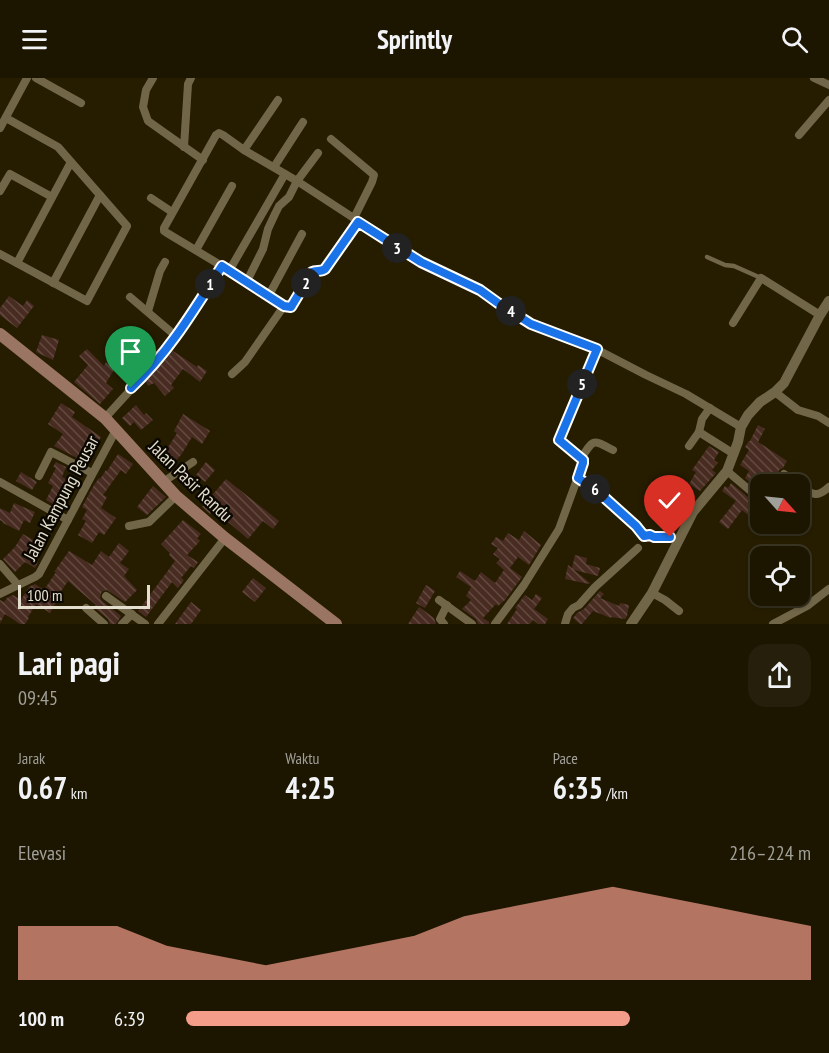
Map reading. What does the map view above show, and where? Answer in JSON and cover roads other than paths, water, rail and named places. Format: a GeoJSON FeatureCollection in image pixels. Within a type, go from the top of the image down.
{"type":"FeatureCollection","features":[{"type":"Feature","properties":{"kind":"main road","name":"Jalan Pasir Randu"},"geometry":{"type":"LineString","coordinates":[[0,333],[105,418],[176,496],[225,538],[336,624]]}},
{"type":"Feature","properties":{"kind":"street"},"geometry":{"type":"LineString","coordinates":[[0,128],[27,78]]}},
{"type":"Feature","properties":{"kind":"street"},"geometry":{"type":"LineString","coordinates":[[36,78],[81,103]]}},
{"type":"Feature","properties":{"kind":"street"},"geometry":{"type":"LineString","coordinates":[[153,78],[144,97],[143,107],[148,121],[202,160]]}},
{"type":"Feature","properties":{"kind":"street"},"geometry":{"type":"LineString","coordinates":[[183,147],[190,78]]}},
{"type":"Feature","properties":{"kind":"street"},"geometry":{"type":"LineString","coordinates":[[814,78],[829,86]]}},
{"type":"Feature","properties":{"kind":"street"},"geometry":{"type":"LineString","coordinates":[[244,150],[278,100]]}},
{"type":"Feature","properties":{"kind":"street"},"geometry":{"type":"LineString","coordinates":[[799,135],[829,100]]}},
{"type":"Feature","properties":{"kind":"street"},"geometry":{"type":"LineString","coordinates":[[0,254],[87,302],[127,226],[58,147],[6,118]]}},
{"type":"Feature","properties":{"kind":"street"},"geometry":{"type":"LineString","coordinates":[[274,167],[303,122]]}},
{"type":"Feature","properties":{"kind":"street"},"geometry":{"type":"LineString","coordinates":[[331,139],[374,175],[356,220],[325,269],[312,272],[293,305],[287,308],[164,231],[172,212],[219,133],[285,174],[297,182],[356,220],[421,262],[480,290],[531,324],[597,349],[686,394],[741,427]]}},
{"type":"Feature","properties":{"kind":"street"},"geometry":{"type":"LineString","coordinates":[[247,281],[263,249],[268,229],[279,206],[289,197],[318,153]]}},
{"type":"Feature","properties":{"kind":"street"},"geometry":{"type":"LineString","coordinates":[[16,263],[71,162]]}},
{"type":"Feature","properties":{"kind":"street"},"geometry":{"type":"LineString","coordinates":[[0,191],[10,174],[52,197]]}},
{"type":"Feature","properties":{"kind":"street"},"geometry":{"type":"LineString","coordinates":[[105,418],[177,337],[226,269],[285,174]]}},
{"type":"Feature","properties":{"kind":"street"},"geometry":{"type":"LineString","coordinates":[[196,250],[232,186]]}},
{"type":"Feature","properties":{"kind":"street"},"geometry":{"type":"LineString","coordinates":[[53,283],[100,195]]}},
{"type":"Feature","properties":{"kind":"street"},"geometry":{"type":"LineString","coordinates":[[151,198],[172,212]]}},
{"type":"Feature","properties":{"kind":"street"},"geometry":{"type":"LineString","coordinates":[[268,295],[302,234]]}},
{"type":"Feature","properties":{"kind":"street"},"geometry":{"type":"LineString","coordinates":[[148,311],[165,261]]}},
{"type":"Feature","properties":{"kind":"street"},"geometry":{"type":"LineString","coordinates":[[733,323],[761,278],[820,315]]}},
{"type":"Feature","properties":{"kind":"street"},"geometry":{"type":"LineString","coordinates":[[130,297],[177,337]]}},
{"type":"Feature","properties":{"kind":"street"},"geometry":{"type":"LineString","coordinates":[[631,624],[652,593],[693,512],[727,471],[741,427],[753,409],[784,383],[829,301]]}},
{"type":"Feature","properties":{"kind":"street"},"geometry":{"type":"LineString","coordinates":[[232,374],[245,362],[284,306]]}},
{"type":"Feature","properties":{"kind":"street"},"geometry":{"type":"LineString","coordinates":[[582,457],[559,440],[597,349]]}},
{"type":"Feature","properties":{"kind":"street"},"geometry":{"type":"LineString","coordinates":[[775,392],[798,410],[818,416],[829,423]]}},
{"type":"Feature","properties":{"kind":"street"},"geometry":{"type":"LineString","coordinates":[[689,446],[699,432],[702,419],[710,408]]}},
{"type":"Feature","properties":{"kind":"street","name":"Jalan Kampung Peusar"},"geometry":{"type":"LineString","coordinates":[[0,594],[39,574],[116,430]]}},
{"type":"Feature","properties":{"kind":"street"},"geometry":{"type":"LineString","coordinates":[[699,432],[734,454]]}},
{"type":"Feature","properties":{"kind":"street"},"geometry":{"type":"LineString","coordinates":[[495,624],[524,585],[559,529],[583,463],[582,457],[591,443],[598,443],[613,450]]}},
{"type":"Feature","properties":{"kind":"street"},"geometry":{"type":"LineString","coordinates":[[39,476],[51,452],[92,473]]}},
{"type":"Feature","properties":{"kind":"street"},"geometry":{"type":"LineString","coordinates":[[163,482],[193,462]]}},
{"type":"Feature","properties":{"kind":"street"},"geometry":{"type":"LineString","coordinates":[[727,471],[750,491]]}},
{"type":"Feature","properties":{"kind":"street"},"geometry":{"type":"LineString","coordinates":[[578,478],[596,490],[644,536],[670,537],[678,541]]}},
{"type":"Feature","properties":{"kind":"street"},"geometry":{"type":"LineString","coordinates":[[0,482],[68,520]]}},
{"type":"Feature","properties":{"kind":"street"},"geometry":{"type":"LineString","coordinates":[[810,492],[817,495],[822,494],[829,487]]}},
{"type":"Feature","properties":{"kind":"street"},"geometry":{"type":"LineString","coordinates":[[129,526],[149,522],[176,496]]}},
{"type":"Feature","properties":{"kind":"street"},"geometry":{"type":"LineString","coordinates":[[158,624],[225,538]]}},
{"type":"Feature","properties":{"kind":"street"},"geometry":{"type":"LineString","coordinates":[[565,624],[573,608],[579,605],[595,586],[638,548]]}},
{"type":"Feature","properties":{"kind":"street"},"geometry":{"type":"LineString","coordinates":[[0,564],[18,585]]}},
{"type":"Feature","properties":{"kind":"street"},"geometry":{"type":"LineString","coordinates":[[773,624],[807,606],[829,589]]}},
{"type":"Feature","properties":{"kind":"street"},"geometry":{"type":"LineString","coordinates":[[652,593],[679,611]]}},
{"type":"Feature","properties":{"kind":"street"},"geometry":{"type":"LineString","coordinates":[[106,596],[145,624]]}},
{"type":"Feature","properties":{"kind":"street"},"geometry":{"type":"LineString","coordinates":[[444,624],[440,620],[443,603],[472,624]]}},
{"type":"Feature","properties":{"kind":"street"},"geometry":{"type":"LineString","coordinates":[[86,608],[101,623]]}},
{"type":"Feature","properties":{"kind":"street"},"geometry":{"type":"LineString","coordinates":[[122,624],[132,614]]}},
{"type":"Feature","properties":{"kind":"lane"},"geometry":{"type":"LineString","coordinates":[[707,257],[761,278]]}}]}
